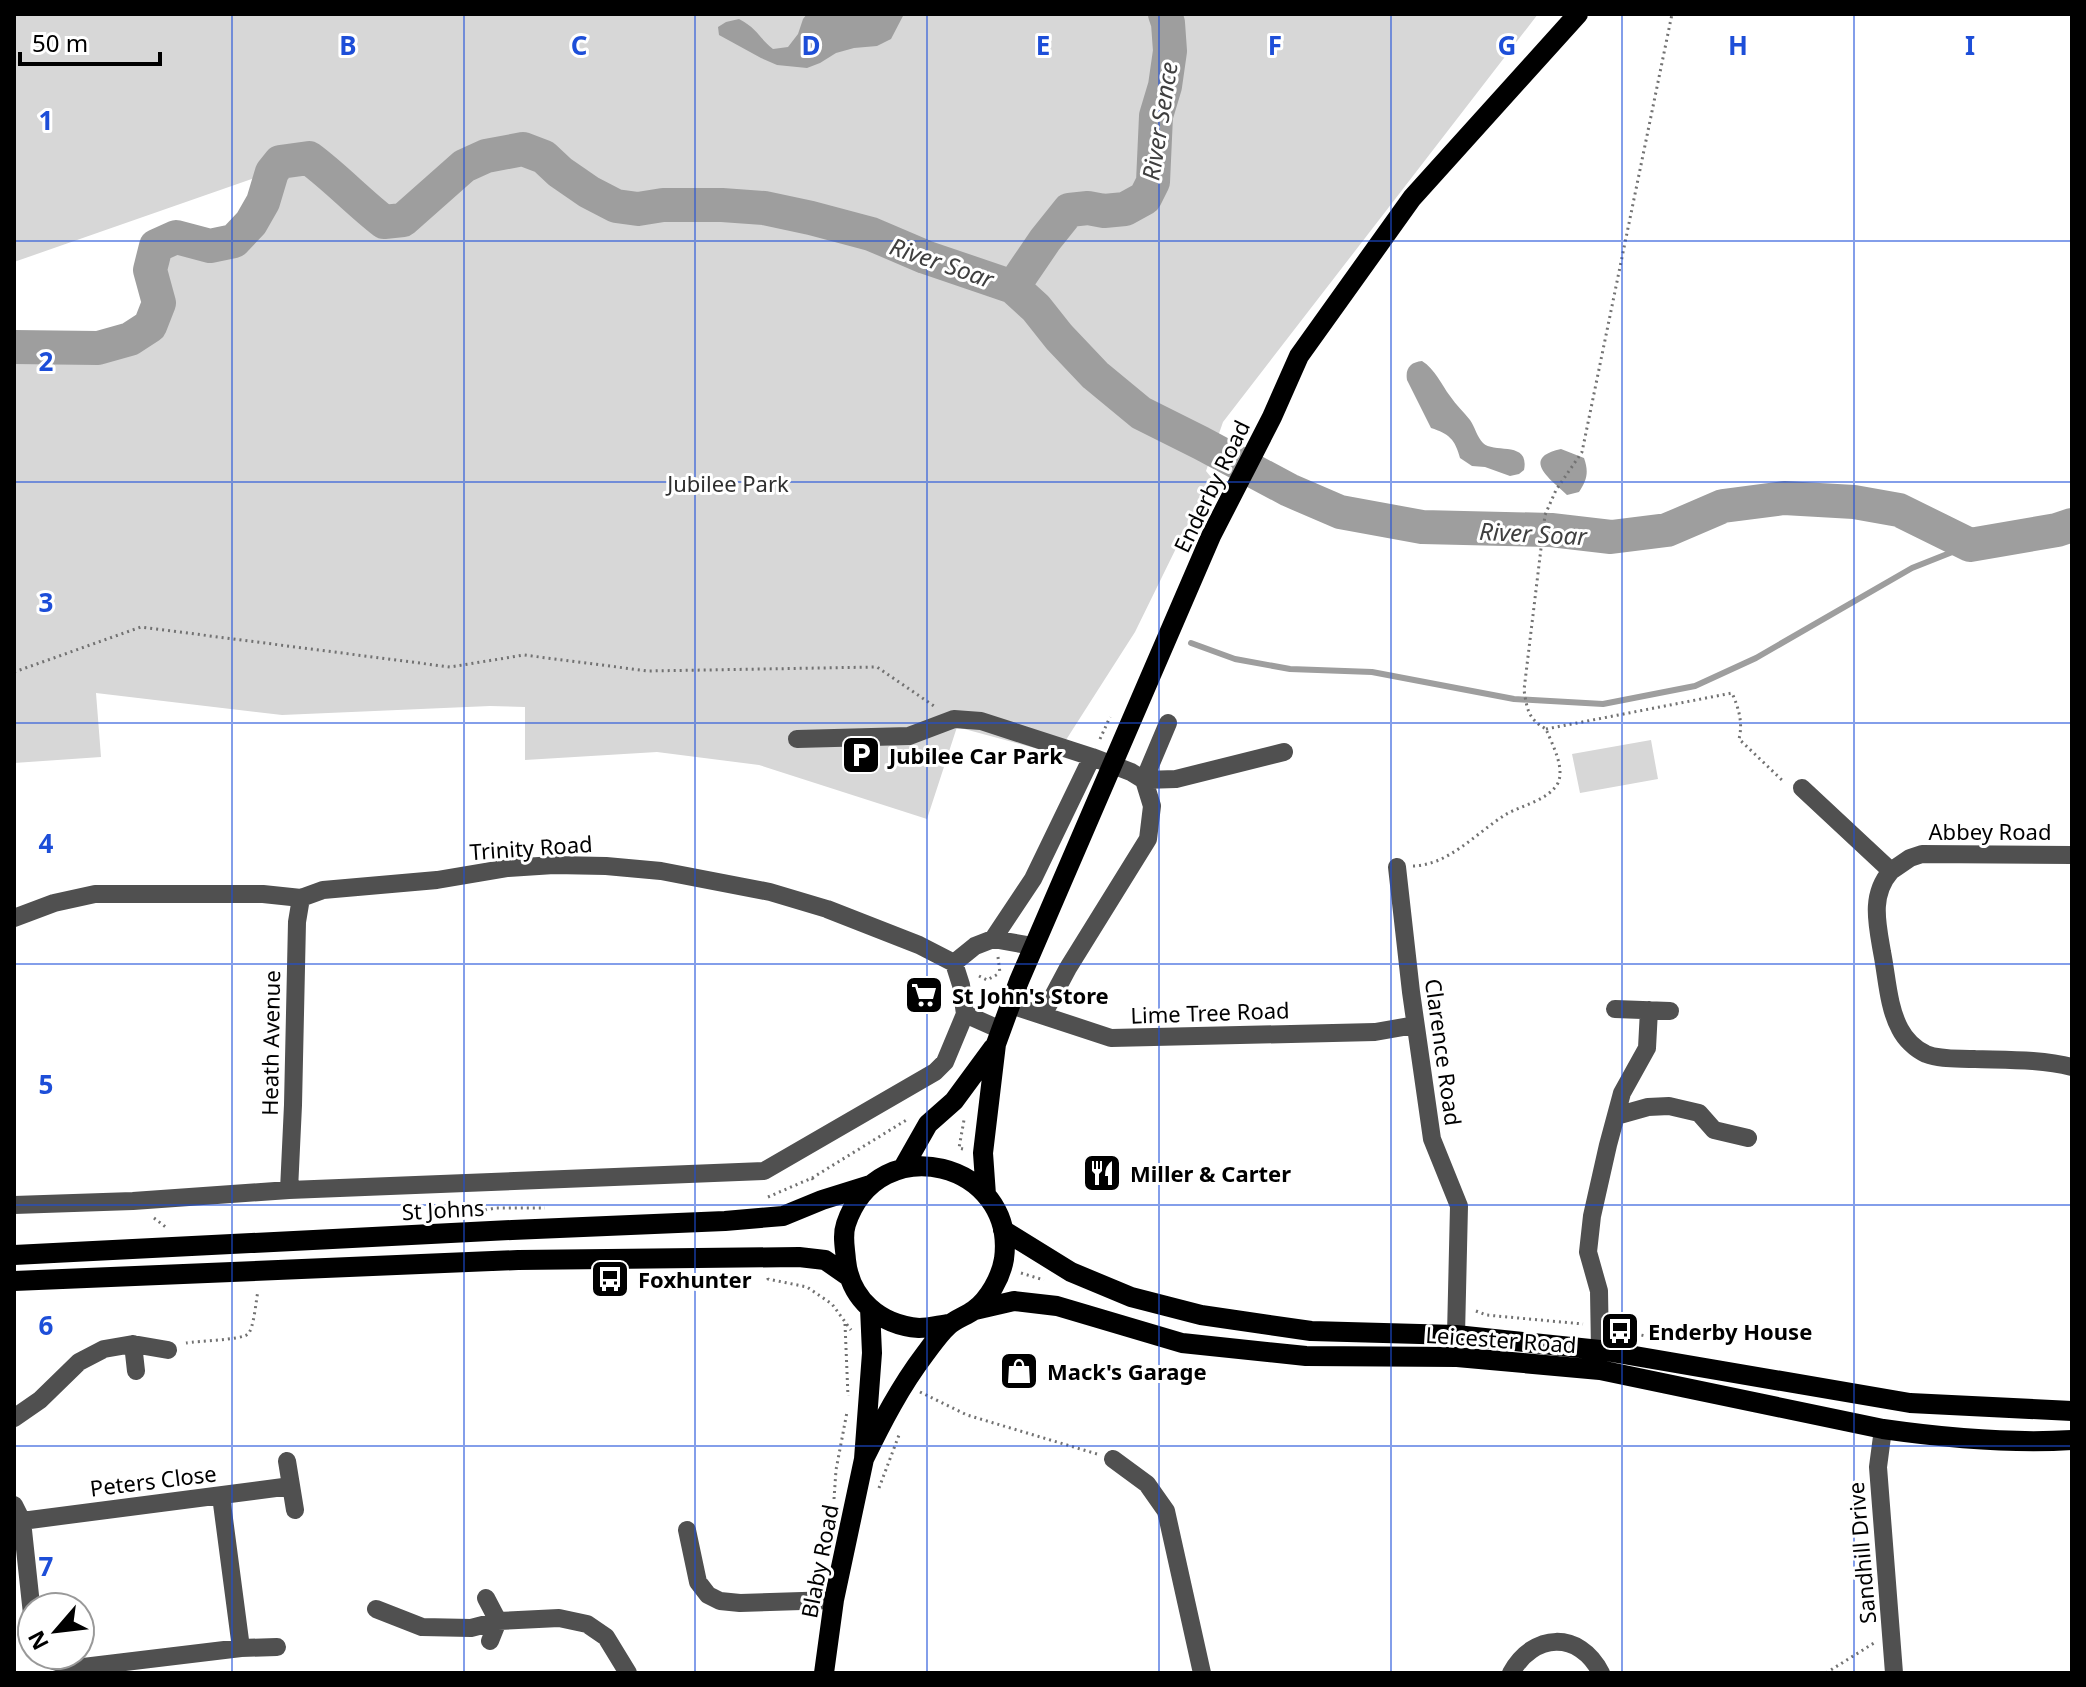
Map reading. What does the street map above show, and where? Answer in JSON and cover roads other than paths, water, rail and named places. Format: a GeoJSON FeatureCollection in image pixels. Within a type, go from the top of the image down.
{"type":"FeatureCollection","features":[{"type":"Feature","properties":{"kind":"main road","name":"Enderby Road"},"geometry":{"type":"LineString","coordinates":[[903,1168],[928,1124],[954,1101],[998,1037],[1033,946],[1211,536],[1272,417],[1299,356],[1412,198],[1578,14]]}},
{"type":"Feature","properties":{"kind":"main road","name":"Enderby Road"},"geometry":{"type":"LineString","coordinates":[[986,1195],[983,1153],[998,1037]]}},
{"type":"Feature","properties":{"kind":"main road"},"geometry":{"type":"LineString","coordinates":[[933,1166],[961,1175],[986,1195],[997,1212],[1003,1230],[1004,1259],[994,1287],[975,1310],[949,1324],[921,1328],[892,1322],[870,1308],[857,1294],[848,1276],[843,1233],[852,1207],[870,1185],[886,1173],[903,1168],[933,1166]]}},
{"type":"Feature","properties":{"kind":"main road","name":"St Johns"},"geometry":{"type":"LineString","coordinates":[[14,1255],[725,1221],[783,1216],[870,1185]]}},
{"type":"Feature","properties":{"kind":"main road","name":"Leicester Road"},"geometry":{"type":"LineString","coordinates":[[1003,1230],[1071,1272],[1131,1297],[1201,1315],[1311,1331],[1456,1335],[1600,1350],[1910,1403],[2072,1411]]}},
{"type":"Feature","properties":{"kind":"main road"},"geometry":{"type":"LineString","coordinates":[[14,1281],[518,1260],[799,1257],[825,1260],[848,1276]]}},
{"type":"Feature","properties":{"kind":"main road","name":"Leicester Road"},"geometry":{"type":"LineString","coordinates":[[975,1310],[1014,1301],[1057,1306],[1182,1343],[1306,1356],[1457,1357],[1600,1370],[1927,1436],[2072,1440]]}},
{"type":"Feature","properties":{"kind":"main road","name":"Blaby Road"},"geometry":{"type":"LineString","coordinates":[[824,1673],[834,1600],[864,1459],[872,1353],[870,1308]]}},
{"type":"Feature","properties":{"kind":"main road","name":"Blaby Road"},"geometry":{"type":"LineString","coordinates":[[864,1459],[903,1384],[949,1324]]}},
{"type":"Feature","properties":{"kind":"street"},"geometry":{"type":"LineString","coordinates":[[797,739],[909,736],[954,719],[981,721],[1071,749],[1144,780],[1176,779],[1284,752]]}},
{"type":"Feature","properties":{"kind":"street"},"geometry":{"type":"LineString","coordinates":[[1043,1015],[1068,968],[1148,839],[1152,806],[1144,780],[1168,723]]}},
{"type":"Feature","properties":{"kind":"street"},"geometry":{"type":"LineString","coordinates":[[993,939],[1033,879],[1092,757]]}},
{"type":"Feature","properties":{"kind":"street"},"geometry":{"type":"LineString","coordinates":[[1802,788],[1891,871],[1879,891],[1876,918],[1894,1015],[1901,1032],[1911,1044],[1926,1054],[1943,1058],[2024,1060],[2072,1067]]}},
{"type":"Feature","properties":{"kind":"street","name":"Abbey Road"},"geometry":{"type":"LineString","coordinates":[[1891,871],[1922,854],[2072,855]]}},
{"type":"Feature","properties":{"kind":"street","name":"Trinity Road"},"geometry":{"type":"LineString","coordinates":[[14,918],[54,903],[95,894],[263,894],[301,898],[323,890],[437,880],[508,868],[606,866],[661,871],[770,892],[853,919],[919,945],[954,963]]}},
{"type":"Feature","properties":{"kind":"street","name":"Clarence Road"},"geometry":{"type":"LineString","coordinates":[[1397,867],[1432,1139],[1459,1206],[1456,1335]]}},
{"type":"Feature","properties":{"kind":"street","name":"Heath Avenue"},"geometry":{"type":"LineString","coordinates":[[289,1190],[297,922],[301,898]]}},
{"type":"Feature","properties":{"kind":"street"},"geometry":{"type":"LineString","coordinates":[[14,1205],[133,1201],[289,1190],[764,1171],[935,1072],[945,1062],[965,1014],[954,963],[975,946],[993,939],[1033,946]]}},
{"type":"Feature","properties":{"kind":"street","name":"Lime Tree Road"},"geometry":{"type":"LineString","coordinates":[[1011,1005],[1111,1038],[1375,1032],[1415,1025]]}},
{"type":"Feature","properties":{"kind":"street"},"geometry":{"type":"LineString","coordinates":[[1615,1009],[1670,1011]]}},
{"type":"Feature","properties":{"kind":"street"},"geometry":{"type":"LineString","coordinates":[[1600,1350],[1599,1291],[1588,1252],[1592,1216],[1622,1093],[1647,1048],[1649,1010]]}},
{"type":"Feature","properties":{"kind":"street"},"geometry":{"type":"LineString","coordinates":[[965,1014],[998,1037]]}},
{"type":"Feature","properties":{"kind":"street"},"geometry":{"type":"LineString","coordinates":[[1616,1116],[1648,1107],[1669,1106],[1699,1113],[1714,1130],[1748,1138]]}},
{"type":"Feature","properties":{"kind":"street"},"geometry":{"type":"LineString","coordinates":[[133,1344],[136,1371]]}},
{"type":"Feature","properties":{"kind":"street"},"geometry":{"type":"LineString","coordinates":[[14,1418],[40,1400],[79,1362],[104,1349],[133,1344],[168,1350]]}},
{"type":"Feature","properties":{"kind":"street","name":"Sandhill Drive"},"geometry":{"type":"LineString","coordinates":[[1883,1429],[1878,1467],[1894,1673]]}},
{"type":"Feature","properties":{"kind":"street"},"geometry":{"type":"LineString","coordinates":[[1113,1459],[1147,1484],[1166,1511],[1202,1673]]}},
{"type":"Feature","properties":{"kind":"street"},"geometry":{"type":"LineString","coordinates":[[287,1461],[295,1510]]}},
{"type":"Feature","properties":{"kind":"street","name":"Peters Close"},"geometry":{"type":"LineString","coordinates":[[18,1513],[221,1496],[291,1486]]}},
{"type":"Feature","properties":{"kind":"street"},"geometry":{"type":"LineString","coordinates":[[221,1496],[241,1648]]}},
{"type":"Feature","properties":{"kind":"street"},"geometry":{"type":"LineString","coordinates":[[18,1513],[29,1591]]}},
{"type":"Feature","properties":{"kind":"street"},"geometry":{"type":"LineString","coordinates":[[687,1530],[698,1582],[708,1595],[720,1601],[834,1600]]}},
{"type":"Feature","properties":{"kind":"street"},"geometry":{"type":"LineString","coordinates":[[486,1598],[498,1621],[490,1641]]}},
{"type":"Feature","properties":{"kind":"street"},"geometry":{"type":"LineString","coordinates":[[376,1609],[422,1627],[471,1628],[498,1621],[559,1618],[587,1624],[606,1637],[628,1673]]}},
{"type":"Feature","properties":{"kind":"street"},"geometry":{"type":"LineString","coordinates":[[1511,1673],[1529,1651],[1552,1641],[1564,1641],[1587,1653],[1601,1673]]}},
{"type":"Feature","properties":{"kind":"street"},"geometry":{"type":"LineString","coordinates":[[96,1665],[241,1648],[277,1647]]}},
{"type":"Feature","properties":{"kind":"waterway","name":"River Sence"},"geometry":{"type":"LineString","coordinates":[[1013,287],[1069,210],[1125,209],[1145,198],[1153,182],[1156,116],[1165,86],[1170,51],[1165,14]]}},
{"type":"Feature","properties":{"kind":"waterway","name":"River Soar"},"geometry":{"type":"LineString","coordinates":[[14,347],[98,348],[130,339],[150,326],[159,303],[150,270],[156,246],[176,237],[210,246],[234,241],[251,223],[263,202],[272,172],[280,162],[309,158],[384,222],[403,220],[464,166],[486,156],[523,149],[544,157],[589,192],[616,206],[638,209],[663,205],[764,208],[871,234],[925,257],[1013,287],[1036,308],[1095,375],[1141,413],[1289,490],[1340,512],[1422,527],[1551,530],[1611,537],[1667,530],[1723,506],[1784,498],[1854,502],[1899,510],[1970,545],[2072,525]]}},
{"type":"Feature","properties":{"kind":"waterway"},"geometry":{"type":"LineString","coordinates":[[1191,643],[1235,659],[1290,669],[1372,672],[1514,699],[1603,704],[1695,686],[1756,658],[1912,568],[1970,545]]}},
{"type":"Feature","properties":{"kind":"place","name":"Jubilee Car Park"},"geometry":{"type":"Point","coordinates":[861,755]}},
{"type":"Feature","properties":{"kind":"place","name":"St John's Store"},"geometry":{"type":"Point","coordinates":[924,995]}},
{"type":"Feature","properties":{"kind":"place","name":"Miller & Carter"},"geometry":{"type":"Point","coordinates":[1102,1173]}},
{"type":"Feature","properties":{"kind":"place","name":"Foxhunter"},"geometry":{"type":"Point","coordinates":[610,1279]}},
{"type":"Feature","properties":{"kind":"place","name":"Enderby House"},"geometry":{"type":"Point","coordinates":[1620,1331]}},
{"type":"Feature","properties":{"kind":"place","name":"Mack's Garage"},"geometry":{"type":"Point","coordinates":[1019,1371]}},
{"type":"Feature","properties":{"kind":"park label","name":"Jubilee Park"},"geometry":{"type":"Point","coordinates":[728,483]}}]}
